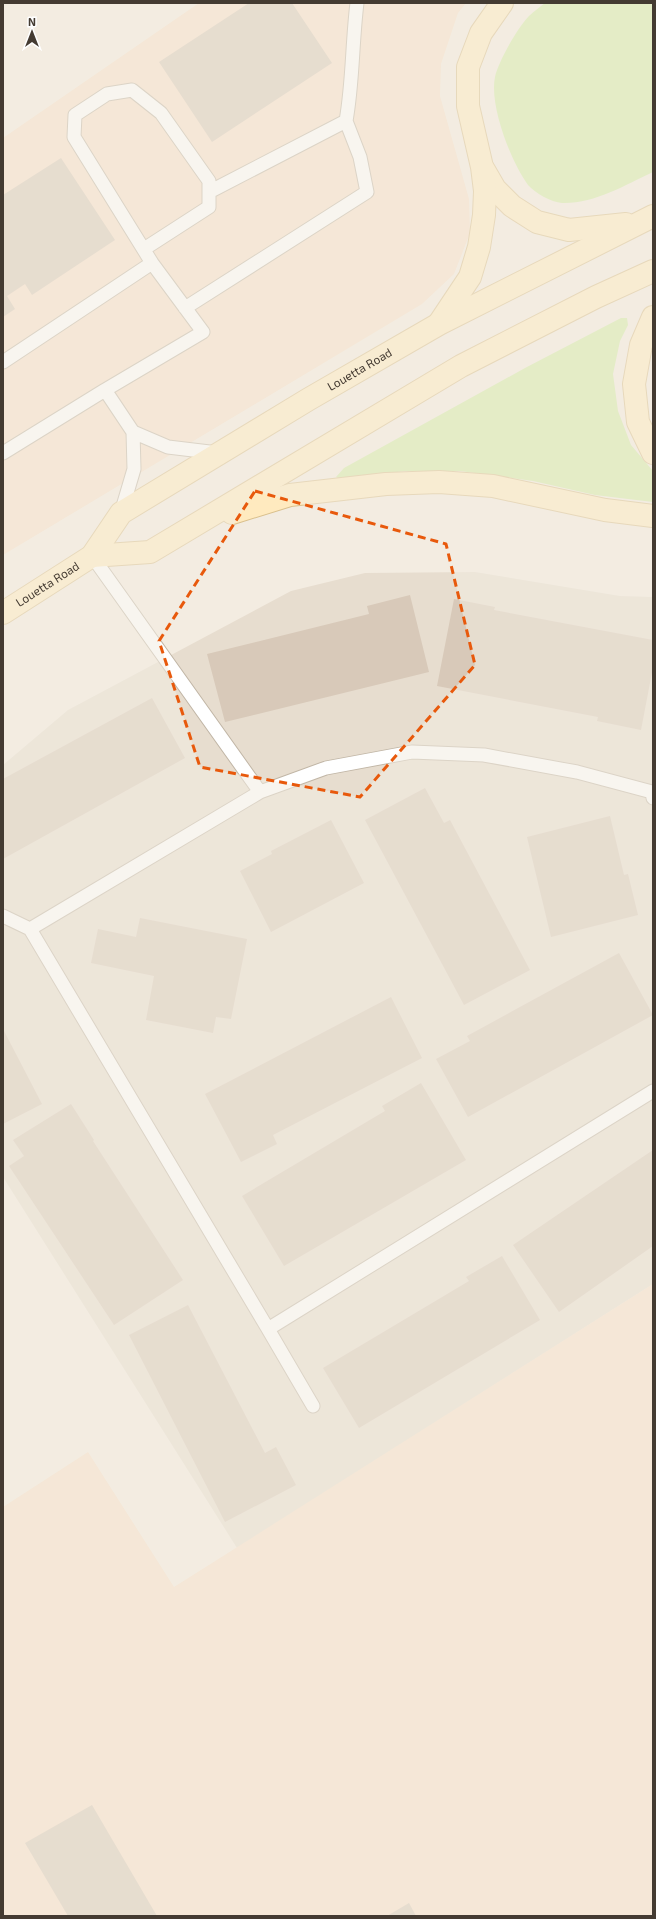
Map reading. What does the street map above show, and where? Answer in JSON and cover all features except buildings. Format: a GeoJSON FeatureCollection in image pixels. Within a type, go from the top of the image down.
{"type":"FeatureCollection","features":[{"type":"Feature","properties":{"kind":"main road"},"geometry":{"type":"LineString","coordinates":[[439,324],[470,277],[479,247],[484,215],[485,191],[482,167],[468,106],[468,67],[481,33],[502,3]]}},
{"type":"Feature","properties":{"kind":"main road"},"geometry":{"type":"LineString","coordinates":[[482,167],[495,189],[512,206],[537,222],[569,230],[647,219]]}},
{"type":"Feature","properties":{"kind":"main road","name":"Louetta Road"},"geometry":{"type":"LineString","coordinates":[[3,613],[92,556],[121,513],[439,324],[647,219]]}},
{"type":"Feature","properties":{"kind":"main road","name":"Louetta Road"},"geometry":{"type":"LineString","coordinates":[[92,556],[150,552],[461,366],[596,297],[653,271]]}},
{"type":"Feature","properties":{"kind":"main road"},"geometry":{"type":"LineString","coordinates":[[653,317],[641,345],[634,384],[638,422],[653,453]]}},
{"type":"Feature","properties":{"kind":"main road"},"geometry":{"type":"LineString","coordinates":[[198,523],[290,495],[386,484],[439,482],[493,486],[605,510],[653,516]]}},
{"type":"Feature","properties":{"kind":"lane"},"geometry":{"type":"LineString","coordinates":[[186,308],[367,192],[360,157],[346,121],[352,90],[352,40],[357,3]]}},
{"type":"Feature","properties":{"kind":"lane"},"geometry":{"type":"LineString","coordinates":[[3,453],[203,332],[152,263],[74,137],[75,115],[107,94],[132,90],[161,113],[209,181],[209,207],[144,249]]}},
{"type":"Feature","properties":{"kind":"lane"},"geometry":{"type":"LineString","coordinates":[[209,192],[346,121]]}},
{"type":"Feature","properties":{"kind":"lane"},"geometry":{"type":"LineString","coordinates":[[3,362],[152,263]]}},
{"type":"Feature","properties":{"kind":"lane"},"geometry":{"type":"LineString","coordinates":[[105,390],[133,432],[134,469],[121,513]]}},
{"type":"Feature","properties":{"kind":"lane"},"geometry":{"type":"LineString","coordinates":[[133,432],[168,447],[219,454]]}},
{"type":"Feature","properties":{"kind":"lane"},"geometry":{"type":"LineString","coordinates":[[92,556],[260,792]]}},
{"type":"Feature","properties":{"kind":"lane"},"geometry":{"type":"LineString","coordinates":[[30,929],[260,792],[326,768],[412,752],[484,754],[577,772],[652,792],[653,798]]}},
{"type":"Feature","properties":{"kind":"lane"},"geometry":{"type":"LineString","coordinates":[[3,916],[30,929],[313,1406]]}},
{"type":"Feature","properties":{"kind":"lane"},"geometry":{"type":"LineString","coordinates":[[268,1329],[653,1091]]}},
{"type":"Feature","properties":{"kind":"highlighted area"},"geometry":{"type":"Polygon","coordinates":[[[255,491],[446,544],[475,665],[360,797],[200,767],[159,641],[255,491]]]}},
{"type":"Feature","properties":{"kind":"shaded area"},"geometry":{"type":"Polygon","coordinates":[[[199,3],[466,3],[458,13],[441,64],[440,96],[469,199],[470,233],[454,274],[422,304],[3,555],[3,138],[199,3]]]}},
{"type":"Feature","properties":{"kind":"shaded area"},"geometry":{"type":"Polygon","coordinates":[[[475,572],[620,596],[653,597],[653,1284],[237,1548],[3,1177],[3,765],[68,710],[291,591],[365,573],[475,572]]]}},
{"type":"Feature","properties":{"kind":"shaded area"},"geometry":{"type":"Polygon","coordinates":[[[653,1284],[653,1916],[3,1916],[3,1507],[88,1452],[174,1587],[653,1284]]]}},
{"type":"Feature","properties":{"kind":"green space"},"geometry":{"type":"Polygon","coordinates":[[[545,3],[653,3],[653,172],[609,193],[586,200],[562,203],[548,199],[531,188],[521,175],[503,133],[498,117],[494,89],[495,77],[504,54],[514,36],[525,21],[545,3]]]}},
{"type":"Feature","properties":{"kind":"green space"},"geometry":{"type":"Polygon","coordinates":[[[621,318],[627,318],[628,325],[620,341],[613,374],[618,411],[631,445],[653,471],[653,502],[595,495],[533,481],[460,471],[405,471],[340,479],[336,477],[344,468],[525,368],[621,318]]]}}]}
